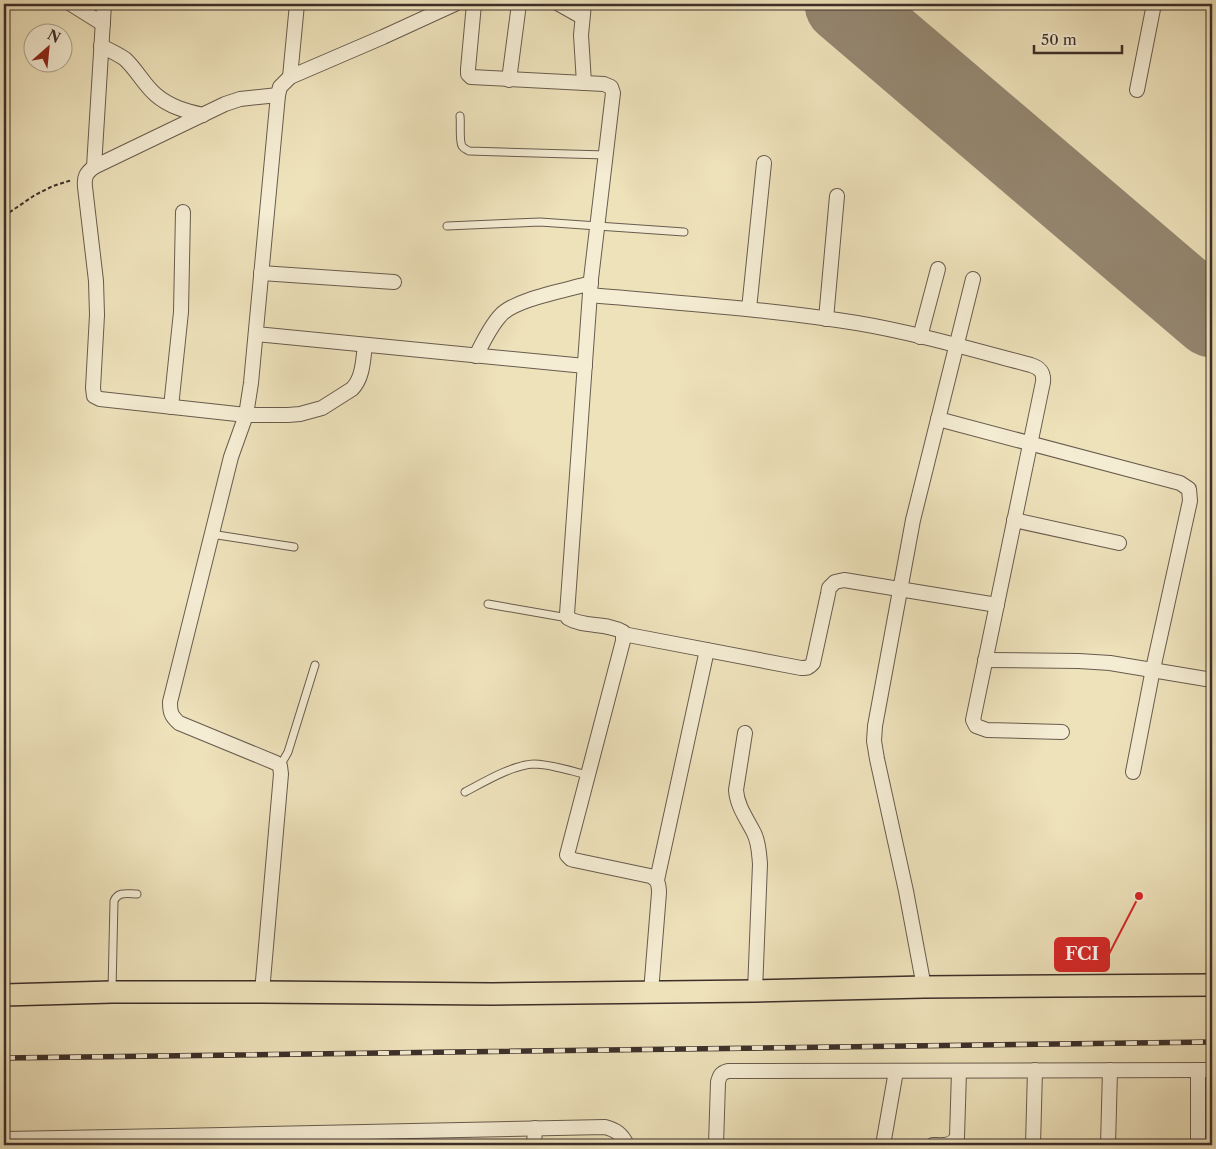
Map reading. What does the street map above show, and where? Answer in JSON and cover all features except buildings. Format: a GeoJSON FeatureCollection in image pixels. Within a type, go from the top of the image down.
{"type":"FeatureCollection","features":[{"type":"Feature","properties":{"kind":"main road"},"geometry":{"type":"LineString","coordinates":[[4,994],[262,992],[492,994],[1212,984]]}},
{"type":"Feature","properties":{"kind":"street"},"geometry":{"type":"LineString","coordinates":[[71,4],[102,24]]}},
{"type":"Feature","properties":{"kind":"street"},"geometry":{"type":"LineString","coordinates":[[104,4],[90,171],[84,180],[96,281],[97,315],[94,396],[100,399],[246,415],[300,414],[322,408],[356,385],[361,371],[364,345]]}},
{"type":"Feature","properties":{"kind":"street"},"geometry":{"type":"LineString","coordinates":[[290,77],[297,4]]}},
{"type":"Feature","properties":{"kind":"street"},"geometry":{"type":"LineString","coordinates":[[262,992],[281,774],[280,766],[180,723],[172,717],[170,702],[231,458],[246,415],[256,334],[278,95],[280,87],[290,77],[384,37],[454,4]]}},
{"type":"Feature","properties":{"kind":"street"},"geometry":{"type":"LineString","coordinates":[[474,4],[469,76],[474,78],[604,84],[610,87],[613,93],[590,289],[567,599],[566,614],[568,618],[574,622],[614,628],[623,632],[623,634],[806,668],[813,663],[828,594],[832,584],[835,582],[844,580],[997,605]]}},
{"type":"Feature","properties":{"kind":"street"},"geometry":{"type":"LineString","coordinates":[[509,80],[519,4]]}},
{"type":"Feature","properties":{"kind":"street"},"geometry":{"type":"LineString","coordinates":[[559,4],[583,10],[581,36],[584,83]]}},
{"type":"Feature","properties":{"kind":"street"},"geometry":{"type":"LineString","coordinates":[[1137,90],[1154,4]]}},
{"type":"Feature","properties":{"kind":"street"},"geometry":{"type":"LineString","coordinates":[[101,46],[125,59],[147,86],[164,101],[185,111],[203,115]]}},
{"type":"Feature","properties":{"kind":"street"},"geometry":{"type":"LineString","coordinates":[[90,171],[225,104],[240,99],[278,95]]}},
{"type":"Feature","properties":{"kind":"street"},"geometry":{"type":"LineString","coordinates":[[749,309],[764,163]]}},
{"type":"Feature","properties":{"kind":"street"},"geometry":{"type":"LineString","coordinates":[[826,319],[837,196]]}},
{"type":"Feature","properties":{"kind":"street"},"geometry":{"type":"LineString","coordinates":[[171,407],[181,312],[183,212]]}},
{"type":"Feature","properties":{"kind":"street"},"geometry":{"type":"LineString","coordinates":[[920,337],[938,269]]}},
{"type":"Feature","properties":{"kind":"street"},"geometry":{"type":"LineString","coordinates":[[261,273],[394,282]]}},
{"type":"Feature","properties":{"kind":"street"},"geometry":{"type":"LineString","coordinates":[[924,987],[906,891],[879,768],[874,741],[875,726],[913,520],[972,280]]}},
{"type":"Feature","properties":{"kind":"street"},"geometry":{"type":"LineString","coordinates":[[476,356],[495,322],[508,308],[522,302],[590,289],[858,323],[956,345],[1040,369],[1043,373],[1043,382],[973,720],[976,726],[987,730],[1062,732]]}},
{"type":"Feature","properties":{"kind":"street"},"geometry":{"type":"LineString","coordinates":[[256,334],[585,366]]}},
{"type":"Feature","properties":{"kind":"street"},"geometry":{"type":"LineString","coordinates":[[938,419],[1180,483],[1188,489],[1190,500],[1153,670],[1134,772]]}},
{"type":"Feature","properties":{"kind":"street"},"geometry":{"type":"LineString","coordinates":[[1014,520],[1119,543]]}},
{"type":"Feature","properties":{"kind":"street"},"geometry":{"type":"LineString","coordinates":[[623,634],[623,641],[568,851],[568,858],[650,876],[657,880]]}},
{"type":"Feature","properties":{"kind":"street"},"geometry":{"type":"LineString","coordinates":[[651,992],[659,893],[657,880],[707,650]]}},
{"type":"Feature","properties":{"kind":"street"},"geometry":{"type":"LineString","coordinates":[[985,660],[1110,663],[1212,680]]}},
{"type":"Feature","properties":{"kind":"street"},"geometry":{"type":"LineString","coordinates":[[745,733],[736,797],[758,843],[760,864],[755,991]]}},
{"type":"Feature","properties":{"kind":"street"},"geometry":{"type":"LineString","coordinates":[[1033,1145],[1035,1070]]}},
{"type":"Feature","properties":{"kind":"street"},"geometry":{"type":"LineString","coordinates":[[1108,1145],[1110,1070]]}},
{"type":"Feature","properties":{"kind":"street"},"geometry":{"type":"LineString","coordinates":[[1198,1070],[1198,1145]]}},
{"type":"Feature","properties":{"kind":"street"},"geometry":{"type":"LineString","coordinates":[[716,1145],[718,1082],[722,1072],[1212,1070]]}},
{"type":"Feature","properties":{"kind":"street"},"geometry":{"type":"LineString","coordinates":[[883,1145],[896,1071]]}},
{"type":"Feature","properties":{"kind":"street"},"geometry":{"type":"LineString","coordinates":[[933,1145],[952,1144],[957,1137],[959,1071]]}},
{"type":"Feature","properties":{"kind":"street"},"geometry":{"type":"LineString","coordinates":[[4,1139],[223,1140],[605,1127],[615,1130],[627,1145]]}},
{"type":"Feature","properties":{"kind":"street"},"geometry":{"type":"LineString","coordinates":[[534,1128],[534,1145]]}},
{"type":"Feature","properties":{"kind":"lane"},"geometry":{"type":"LineString","coordinates":[[460,116],[461,142],[465,149],[606,155]]}},
{"type":"Feature","properties":{"kind":"lane"},"geometry":{"type":"LineString","coordinates":[[447,226],[540,222],[684,232]]}},
{"type":"Feature","properties":{"kind":"lane"},"geometry":{"type":"LineString","coordinates":[[211,534],[294,547]]}},
{"type":"Feature","properties":{"kind":"lane"},"geometry":{"type":"LineString","coordinates":[[488,604],[568,618]]}},
{"type":"Feature","properties":{"kind":"lane"},"geometry":{"type":"LineString","coordinates":[[280,766],[288,752],[316,665]]}},
{"type":"Feature","properties":{"kind":"lane"},"geometry":{"type":"LineString","coordinates":[[465,792],[524,765],[536,764],[588,775]]}},
{"type":"Feature","properties":{"kind":"lane"},"geometry":{"type":"LineString","coordinates":[[112,992],[114,901],[121,894],[137,894]]}},
{"type":"Feature","properties":{"kind":"path"},"geometry":{"type":"LineString","coordinates":[[4,216],[35,195],[90,171]]}},
{"type":"Feature","properties":{"kind":"runway"},"geometry":{"type":"LineString","coordinates":[[844,4],[1212,318]]}},
{"type":"Feature","properties":{"kind":"railway"},"geometry":{"type":"LineString","coordinates":[[4,1058],[1212,1042]]}},
{"type":"Feature","properties":{"kind":"place","name":"FCI"},"geometry":{"type":"Point","coordinates":[1139,896]}}]}
